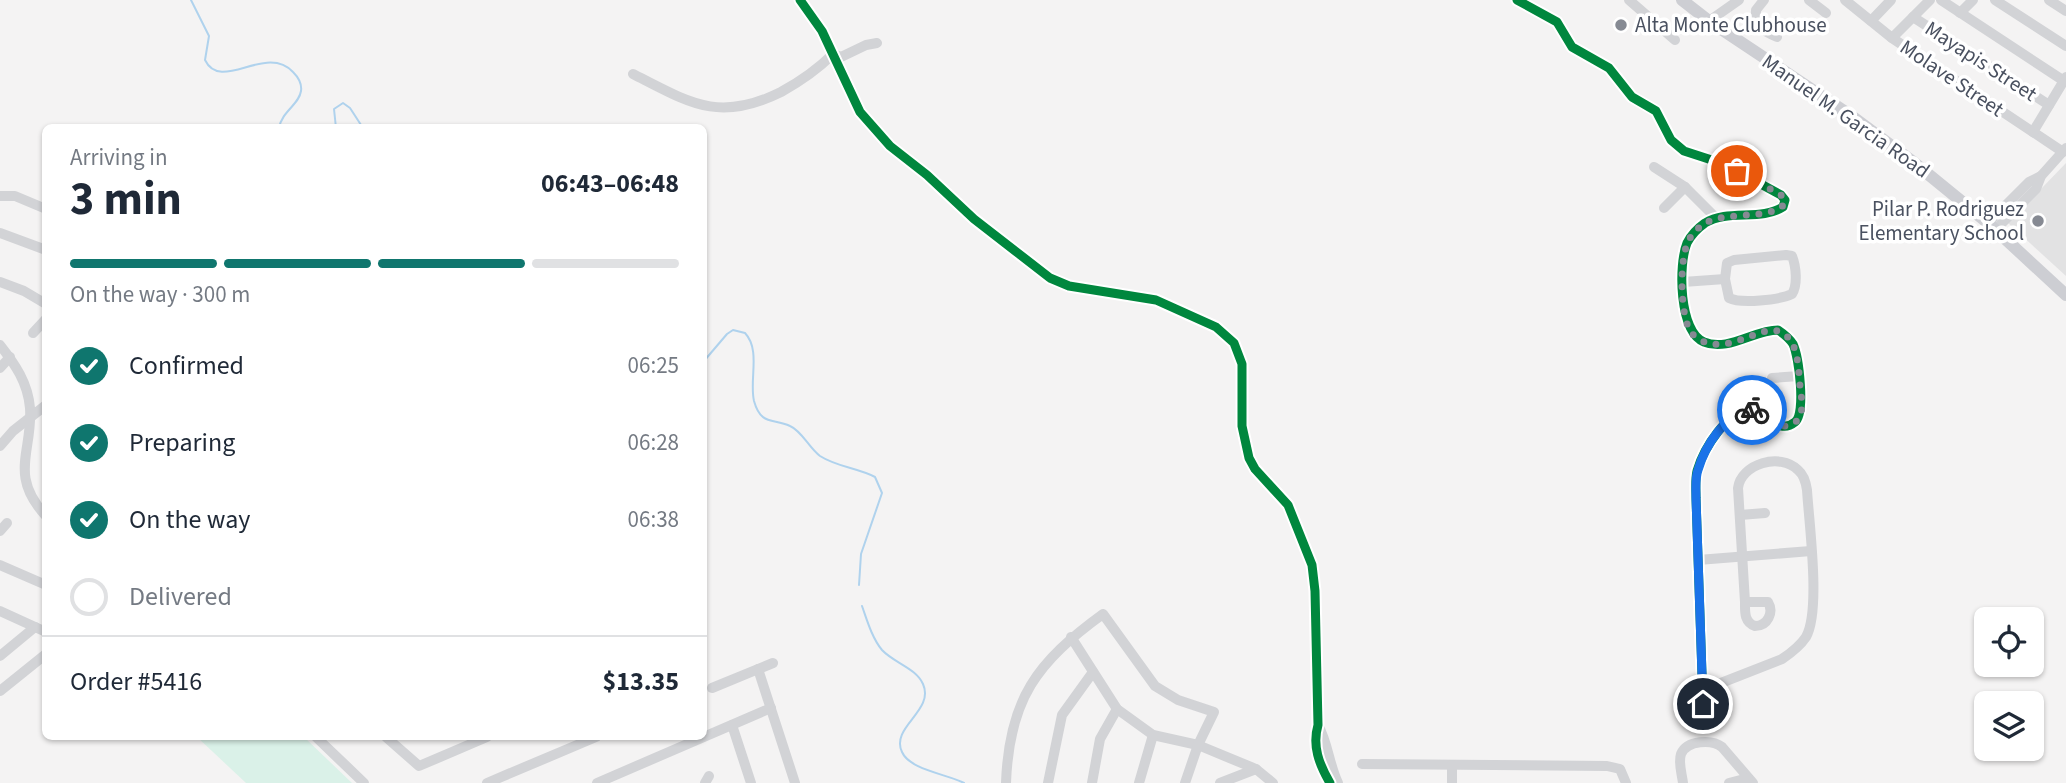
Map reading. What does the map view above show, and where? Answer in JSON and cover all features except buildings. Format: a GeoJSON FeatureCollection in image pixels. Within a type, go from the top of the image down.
{"type":"FeatureCollection","features":[{"type":"Feature","properties":{"kind":"main road","name":"Manuel M. Garcia Road"},"geometry":{"type":"LineString","coordinates":[[1682,0],[1853,117],[1952,192],[2066,295]]}},
{"type":"Feature","properties":{"kind":"street"},"geometry":{"type":"LineString","coordinates":[[800,0],[815,19],[859,112],[878,136],[927,175],[974,219],[1044,273],[1069,286],[1156,300],[1216,327],[1234,343],[1242,364],[1242,426],[1249,458],[1255,469],[1288,505],[1312,565],[1318,725],[1314,739],[1338,783]]}},
{"type":"Feature","properties":{"kind":"street"},"geometry":{"type":"LineString","coordinates":[[1517,0],[1557,22],[1572,47],[1609,68],[1632,97],[1656,111],[1671,139],[1684,151],[1724,164],[1781,195],[1785,200],[1783,207],[1774,212],[1716,218],[1695,231],[1689,240],[1683,260],[1686,318],[1694,336],[1704,342],[1726,344],[1763,331],[1777,330],[1791,341],[1796,351],[1801,413],[1797,422],[1780,426],[1755,410],[1741,412],[1722,428],[1708,447],[1697,472],[1703,704]]}},
{"type":"Feature","properties":{"kind":"street"},"geometry":{"type":"LineString","coordinates":[[1629,0],[1675,40]]}},
{"type":"Feature","properties":{"kind":"street"},"geometry":{"type":"LineString","coordinates":[[1709,21],[1739,0],[1755,10],[1759,28],[1777,37]]}},
{"type":"Feature","properties":{"kind":"street"},"geometry":{"type":"LineString","coordinates":[[1755,10],[1764,0]]}},
{"type":"Feature","properties":{"kind":"street"},"geometry":{"type":"LineString","coordinates":[[1808,0],[1826,13]]}},
{"type":"Feature","properties":{"kind":"street"},"geometry":{"type":"LineString","coordinates":[[1871,21],[1891,0]]}},
{"type":"Feature","properties":{"kind":"street"},"geometry":{"type":"LineString","coordinates":[[1892,38],[1930,0]]}},
{"type":"Feature","properties":{"kind":"street"},"geometry":{"type":"LineString","coordinates":[[1941,0],[2065,79],[2033,132]]}},
{"type":"Feature","properties":{"kind":"street"},"geometry":{"type":"LineString","coordinates":[[1960,13],[1973,0]]}},
{"type":"Feature","properties":{"kind":"street"},"geometry":{"type":"LineString","coordinates":[[1995,0],[2066,46]]}},
{"type":"Feature","properties":{"kind":"street"},"geometry":{"type":"LineString","coordinates":[[2049,0],[2066,11]]}},
{"type":"Feature","properties":{"kind":"street","name":"Molave Street"},"geometry":{"type":"LineString","coordinates":[[1848,1],[1892,38],[2064,150]]}},
{"type":"Feature","properties":{"kind":"street","name":"Mayapis Street"},"geometry":{"type":"LineString","coordinates":[[1913,17],[2049,105]]}},
{"type":"Feature","properties":{"kind":"street"},"geometry":{"type":"LineString","coordinates":[[833,54],[841,57],[866,45],[877,43]]}},
{"type":"Feature","properties":{"kind":"street"},"geometry":{"type":"LineString","coordinates":[[633,74],[678,96],[710,107],[744,107],[765,100],[809,76],[833,54]]}},
{"type":"Feature","properties":{"kind":"street"},"geometry":{"type":"LineString","coordinates":[[1991,227],[2029,182],[2041,176],[2064,150]]}},
{"type":"Feature","properties":{"kind":"street"},"geometry":{"type":"LineString","coordinates":[[1654,167],[1685,187],[1716,218]]}},
{"type":"Feature","properties":{"kind":"street"},"geometry":{"type":"LineString","coordinates":[[1664,208],[1685,187]]}},
{"type":"Feature","properties":{"kind":"street"},"geometry":{"type":"LineString","coordinates":[[0,196],[15,196],[42,207]]}},
{"type":"Feature","properties":{"kind":"street"},"geometry":{"type":"LineString","coordinates":[[0,233],[42,249]]}},
{"type":"Feature","properties":{"kind":"street"},"geometry":{"type":"LineString","coordinates":[[1786,255],[1794,260],[1795,289],[1787,296],[1733,300],[1729,298],[1725,279],[1726,266],[1734,260],[1786,255]]}},
{"type":"Feature","properties":{"kind":"street"},"geometry":{"type":"LineString","coordinates":[[1683,282],[1725,279]]}},
{"type":"Feature","properties":{"kind":"street"},"geometry":{"type":"LineString","coordinates":[[0,282],[42,302]]}},
{"type":"Feature","properties":{"kind":"street"},"geometry":{"type":"LineString","coordinates":[[33,333],[42,323]]}},
{"type":"Feature","properties":{"kind":"street"},"geometry":{"type":"LineString","coordinates":[[0,345],[19,371],[26,390],[30,418],[24,456],[26,482],[42,510]]}},
{"type":"Feature","properties":{"kind":"street"},"geometry":{"type":"LineString","coordinates":[[0,368],[10,357]]}},
{"type":"Feature","properties":{"kind":"street"},"geometry":{"type":"LineString","coordinates":[[1772,378],[1799,376]]}},
{"type":"Feature","properties":{"kind":"street"},"geometry":{"type":"LineString","coordinates":[[0,446],[13,431],[42,408]]}},
{"type":"Feature","properties":{"kind":"street"},"geometry":{"type":"LineString","coordinates":[[1703,690],[1782,659],[1792,653],[1806,636],[1813,613],[1806,482],[1799,470],[1791,465],[1773,462],[1751,468],[1739,480],[1745,602]]}},
{"type":"Feature","properties":{"kind":"street"},"geometry":{"type":"LineString","coordinates":[[1740,515],[1765,513]]}},
{"type":"Feature","properties":{"kind":"street"},"geometry":{"type":"LineString","coordinates":[[1698,559],[1811,551]]}},
{"type":"Feature","properties":{"kind":"street"},"geometry":{"type":"LineString","coordinates":[[0,565],[42,583]]}},
{"type":"Feature","properties":{"kind":"street"},"geometry":{"type":"LineString","coordinates":[[1,613],[42,630]]}},
{"type":"Feature","properties":{"kind":"street"},"geometry":{"type":"LineString","coordinates":[[1006,783],[1007,756],[1023,696],[1036,675],[1071,637],[1103,614],[1155,686],[1178,700],[1213,712],[1185,783]]}},
{"type":"Feature","properties":{"kind":"street"},"geometry":{"type":"LineString","coordinates":[[0,656],[35,627]]}},
{"type":"Feature","properties":{"kind":"street"},"geometry":{"type":"LineString","coordinates":[[1071,637],[1117,709],[1153,735],[1198,745],[1256,769],[1273,783]]}},
{"type":"Feature","properties":{"kind":"street"},"geometry":{"type":"LineString","coordinates":[[0,691],[42,657]]}},
{"type":"Feature","properties":{"kind":"street"},"geometry":{"type":"LineString","coordinates":[[712,688],[773,663]]}},
{"type":"Feature","properties":{"kind":"street"},"geometry":{"type":"LineString","coordinates":[[758,669],[794,783]]}},
{"type":"Feature","properties":{"kind":"street"},"geometry":{"type":"LineString","coordinates":[[1048,783],[1062,715],[1093,672]]}},
{"type":"Feature","properties":{"kind":"street"},"geometry":{"type":"LineString","coordinates":[[707,736],[771,708]]}},
{"type":"Feature","properties":{"kind":"street"},"geometry":{"type":"LineString","coordinates":[[1093,783],[1100,739],[1117,709]]}},
{"type":"Feature","properties":{"kind":"street"},"geometry":{"type":"LineString","coordinates":[[732,725],[751,783]]}},
{"type":"Feature","properties":{"kind":"street"},"geometry":{"type":"LineString","coordinates":[[1139,783],[1153,735]]}},
{"type":"Feature","properties":{"kind":"street"},"geometry":{"type":"LineString","coordinates":[[319,740],[364,783]]}},
{"type":"Feature","properties":{"kind":"street"},"geometry":{"type":"LineString","coordinates":[[389,740],[419,766],[480,740]]}},
{"type":"Feature","properties":{"kind":"street"},"geometry":{"type":"LineString","coordinates":[[461,740],[467,745]]}},
{"type":"Feature","properties":{"kind":"street"},"geometry":{"type":"LineString","coordinates":[[487,783],[589,740]]}},
{"type":"Feature","properties":{"kind":"street"},"geometry":{"type":"LineString","coordinates":[[597,783],[697,740]]}},
{"type":"Feature","properties":{"kind":"street"},"geometry":{"type":"LineString","coordinates":[[1683,783],[1680,756],[1689,746],[1716,742],[1750,780]]}},
{"type":"Feature","properties":{"kind":"street"},"geometry":{"type":"LineString","coordinates":[[1323,756],[1330,783]]}},
{"type":"Feature","properties":{"kind":"street"},"geometry":{"type":"LineString","coordinates":[[1362,764],[1614,767],[1623,773],[1626,783]]}},
{"type":"Feature","properties":{"kind":"street"},"geometry":{"type":"LineString","coordinates":[[1452,765],[1452,783]]}},
{"type":"Feature","properties":{"kind":"street"},"geometry":{"type":"LineString","coordinates":[[1220,783],[1256,769]]}},
{"type":"Feature","properties":{"kind":"street"},"geometry":{"type":"LineString","coordinates":[[500,778],[510,783]]}},
{"type":"Feature","properties":{"kind":"street"},"geometry":{"type":"LineString","coordinates":[[1729,783],[1750,780]]}},
{"type":"Feature","properties":{"kind":"shaded area","name":"Pilar P. Rodriguez Elementary School"},"geometry":{"type":"Polygon","coordinates":[[[2066,163],[2066,276],[2008,223],[2066,163]]]}},
{"type":"Feature","properties":{"kind":"green space"},"geometry":{"type":"Polygon","coordinates":[[[200,740],[307,740],[352,783],[246,783],[200,740]]]}},
{"type":"Feature","properties":{"kind":"waterway"},"geometry":{"type":"LineString","coordinates":[[191,0],[209,36],[205,60],[212,69],[233,71],[270,63],[282,65],[296,76],[301,86],[300,96],[280,124]]}},
{"type":"Feature","properties":{"kind":"waterway"},"geometry":{"type":"LineString","coordinates":[[336,124],[334,109],[343,103],[350,108],[360,124]]}},
{"type":"Feature","properties":{"kind":"waterway"},"geometry":{"type":"LineString","coordinates":[[707,357],[733,330],[745,333],[750,340],[754,356],[753,393],[760,414],[768,420],[794,428],[816,453],[827,460],[875,477],[882,493],[861,554],[859,585]]}},
{"type":"Feature","properties":{"kind":"waterway"},"geometry":{"type":"LineString","coordinates":[[862,606],[878,645],[892,659],[920,678],[923,684],[923,703],[902,735],[902,752],[913,763],[964,783]]}},
{"type":"Feature","properties":{"kind":"cycle path"},"geometry":{"type":"LineString","coordinates":[[800,0],[822,31],[860,112],[890,146],[927,175],[974,219],[1050,278],[1069,286],[1156,300],[1216,327],[1234,343],[1242,364],[1242,426],[1249,458],[1255,469],[1288,505],[1312,565],[1318,725],[1316,748],[1330,783]]}},
{"type":"Feature","properties":{"kind":"cycle path"},"geometry":{"type":"LineString","coordinates":[[1517,0],[1557,22],[1572,47],[1609,68],[1632,97],[1656,111],[1671,140],[1684,151],[1724,164],[1781,195],[1785,200],[1783,207],[1774,211],[1724,217],[1705,223],[1691,237],[1684,253],[1682,281],[1685,312],[1696,336],[1704,342],[1722,344],[1778,330],[1793,344],[1800,385],[1800,408],[1795,422],[1789,426],[1778,425],[1758,412],[1743,411],[1718,432],[1697,471],[1703,704]]}},
{"type":"Feature","properties":{"kind":"way so far"},"geometry":{"type":"LineString","coordinates":[[1737,171],[1781,195],[1785,203],[1780,210],[1774,212],[1716,218],[1705,223],[1695,231],[1686,247],[1683,282],[1689,329],[1704,342],[1726,344],[1770,330],[1777,330],[1791,341],[1796,351],[1802,403],[1797,422],[1780,426],[1762,413],[1752,410]]}},
{"type":"Feature","properties":{"kind":"place","name":"Alta Monte Clubhouse"},"geometry":{"type":"Point","coordinates":[1621,25]}},
{"type":"Feature","properties":{"kind":"place","name":"Pilar P. Rodriguez Elementary School"},"geometry":{"type":"Point","coordinates":[2038,221]}},
{"type":"Feature","properties":{"kind":"route"},"geometry":{"type":"LineString","coordinates":[[1703,704],[1697,472],[1708,447],[1722,428],[1732,417],[1752,410]]}}]}
